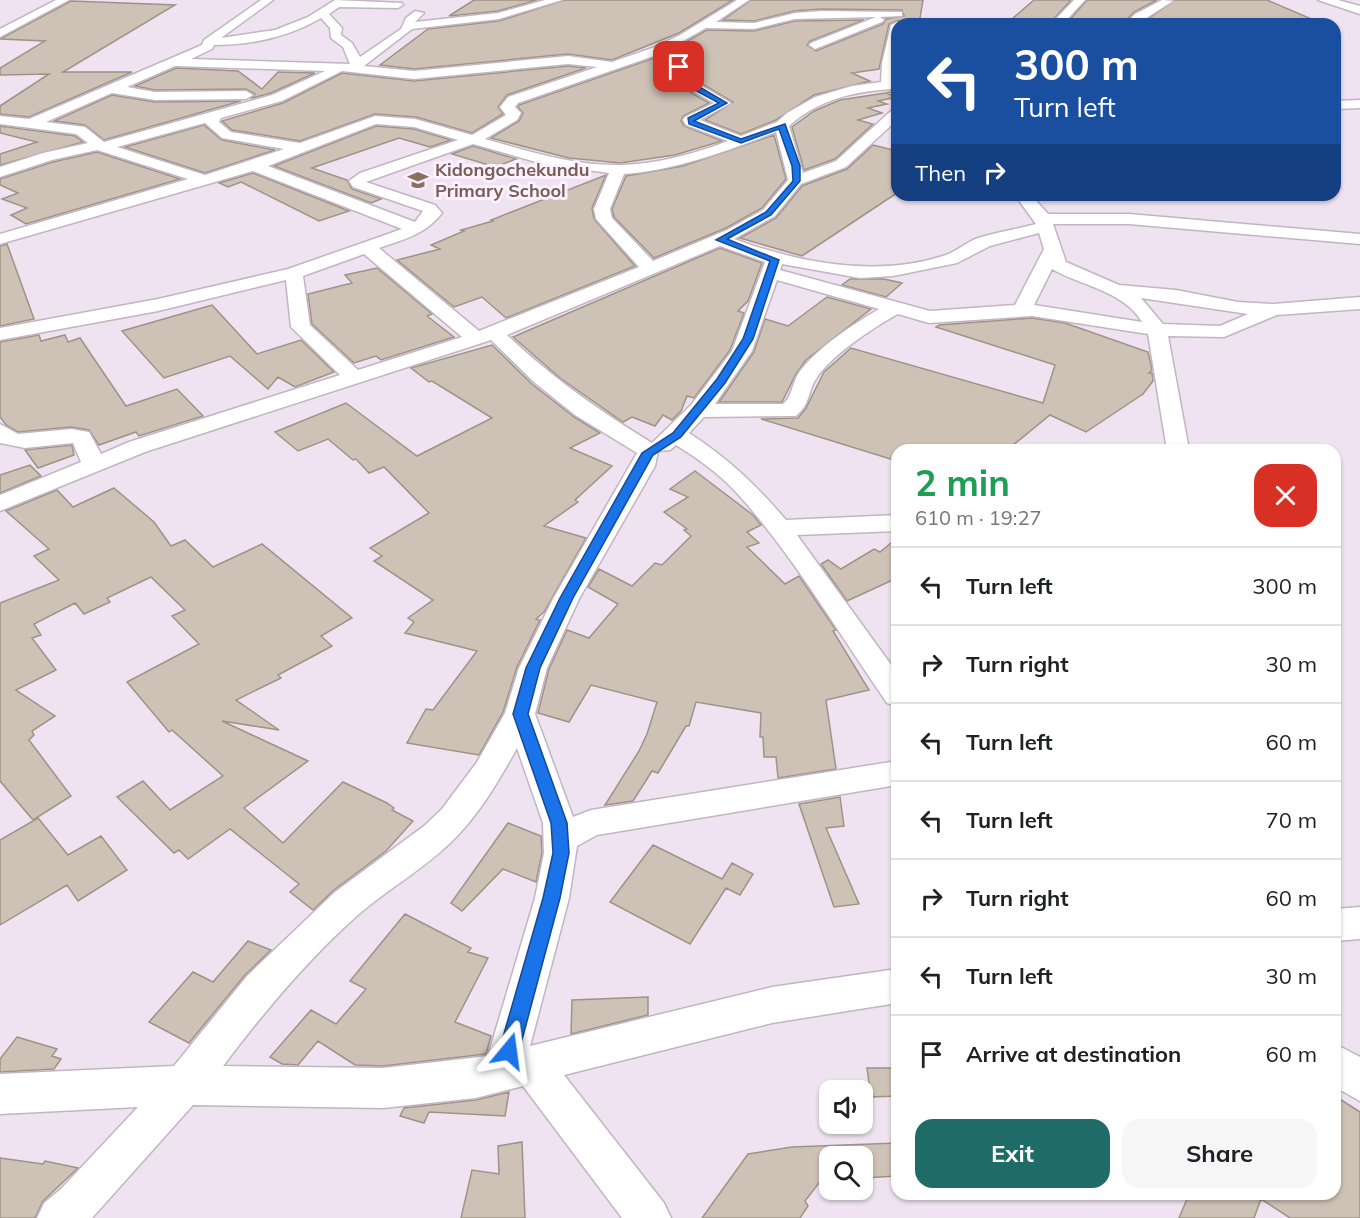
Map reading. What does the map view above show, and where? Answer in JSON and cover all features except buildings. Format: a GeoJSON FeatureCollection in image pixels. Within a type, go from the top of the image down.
{"type":"FeatureCollection","features":[{"type":"Feature","properties":{"kind":"main road"},"geometry":{"type":"LineString","coordinates":[[1324,0],[1360,10]]}},
{"type":"Feature","properties":{"kind":"street"},"geometry":{"type":"LineString","coordinates":[[0,34],[64,0]]}},
{"type":"Feature","properties":{"kind":"street"},"geometry":{"type":"LineString","coordinates":[[34,122],[208,47],[208,42],[268,0]]}},
{"type":"Feature","properties":{"kind":"street"},"geometry":{"type":"LineString","coordinates":[[0,172],[48,156],[100,146],[291,92],[350,67],[410,26],[499,16],[558,0]]}},
{"type":"Feature","properties":{"kind":"street"},"geometry":{"type":"LineString","coordinates":[[0,334],[158,305],[294,273],[417,229],[434,213],[429,208],[358,184],[357,181],[365,176],[475,139],[512,117],[514,113],[507,106],[513,100],[619,66],[656,51],[684,38],[700,25],[744,0]]}},
{"type":"Feature","properties":{"kind":"street"},"geometry":{"type":"LineString","coordinates":[[888,0],[897,18]]}},
{"type":"Feature","properties":{"kind":"street"},"geometry":{"type":"LineString","coordinates":[[1063,18],[1080,0]]}},
{"type":"Feature","properties":{"kind":"street"},"geometry":{"type":"LineString","coordinates":[[1158,0],[1181,0]]}},
{"type":"Feature","properties":{"kind":"street"},"geometry":{"type":"LineString","coordinates":[[1138,18],[1168,1]]}},
{"type":"Feature","properties":{"kind":"street"},"geometry":{"type":"LineString","coordinates":[[208,42],[237,42],[264,37],[324,15],[340,2],[398,5]]}},
{"type":"Feature","properties":{"kind":"street"},"geometry":{"type":"LineString","coordinates":[[410,26],[410,20],[425,7]]}},
{"type":"Feature","properties":{"kind":"street"},"geometry":{"type":"LineString","coordinates":[[700,25],[754,26],[795,16],[821,14],[891,19]]}},
{"type":"Feature","properties":{"kind":"street"},"geometry":{"type":"LineString","coordinates":[[324,15],[336,28],[334,36],[348,45],[350,67]]}},
{"type":"Feature","properties":{"kind":"street"},"geometry":{"type":"LineString","coordinates":[[815,45],[873,21],[891,20]]}},
{"type":"Feature","properties":{"kind":"street"},"geometry":{"type":"LineString","coordinates":[[0,27],[17,26]]}},
{"type":"Feature","properties":{"kind":"street"},"geometry":{"type":"LineString","coordinates":[[891,50],[888,63],[891,80]]}},
{"type":"Feature","properties":{"kind":"street"},"geometry":{"type":"LineString","coordinates":[[656,51],[677,56],[681,79],[724,103],[690,120],[691,122],[741,141]]}},
{"type":"Feature","properties":{"kind":"street"},"geometry":{"type":"LineString","coordinates":[[177,62],[350,67],[422,75],[563,60],[619,66]]}},
{"type":"Feature","properties":{"kind":"street"},"geometry":{"type":"LineString","coordinates":[[0,239],[104,207],[254,166],[375,120],[415,123],[543,160],[618,170],[646,168],[741,141],[782,125],[811,105],[843,92],[891,85]]}},
{"type":"Feature","properties":{"kind":"street"},"geometry":{"type":"LineString","coordinates":[[108,89],[137,91],[155,96],[231,97],[291,92]]}},
{"type":"Feature","properties":{"kind":"street"},"geometry":{"type":"LineString","coordinates":[[1341,105],[1360,104]]}},
{"type":"Feature","properties":{"kind":"street"},"geometry":{"type":"LineString","coordinates":[[215,115],[212,123],[224,134],[303,148]]}},
{"type":"Feature","properties":{"kind":"street"},"geometry":{"type":"LineString","coordinates":[[0,504],[94,464],[166,437],[485,336],[720,240],[768,213],[796,181],[841,164],[891,118]]}},
{"type":"Feature","properties":{"kind":"street"},"geometry":{"type":"LineString","coordinates":[[0,120],[34,122],[80,130],[100,146],[206,180]]}},
{"type":"Feature","properties":{"kind":"street"},"geometry":{"type":"LineString","coordinates":[[782,125],[782,133],[796,166],[796,181]]}},
{"type":"Feature","properties":{"kind":"street"},"geometry":{"type":"LineString","coordinates":[[254,166],[417,229]]}},
{"type":"Feature","properties":{"kind":"street"},"geometry":{"type":"LineString","coordinates":[[618,170],[602,209],[604,219],[651,269]]}},
{"type":"Feature","properties":{"kind":"street"},"geometry":{"type":"LineString","coordinates":[[1028,201],[1044,223],[1055,261],[1064,269],[1117,290],[1148,312],[1157,330],[1178,444]]}},
{"type":"Feature","properties":{"kind":"street"},"geometry":{"type":"LineString","coordinates":[[770,265],[860,273],[885,272],[951,259],[984,242],[1044,223],[1121,218],[1360,239]]}},
{"type":"Feature","properties":{"kind":"street"},"geometry":{"type":"LineString","coordinates":[[720,240],[770,265],[894,309],[945,318],[1023,309],[1157,330],[1224,331],[1274,310]]}},
{"type":"Feature","properties":{"kind":"street"},"geometry":{"type":"LineString","coordinates":[[367,247],[583,410],[639,444],[648,453]]}},
{"type":"Feature","properties":{"kind":"street"},"geometry":{"type":"LineString","coordinates":[[1023,309],[1052,250]]}},
{"type":"Feature","properties":{"kind":"street"},"geometry":{"type":"LineString","coordinates":[[59,1218],[76,1204],[135,1142],[184,1085],[260,988],[347,903],[436,836],[454,818],[488,771],[520,714],[533,668],[566,598],[648,453],[677,435],[737,359],[748,339],[770,265]]}},
{"type":"Feature","properties":{"kind":"street"},"geometry":{"type":"LineString","coordinates":[[294,273],[301,327],[355,378]]}},
{"type":"Feature","properties":{"kind":"street"},"geometry":{"type":"LineString","coordinates":[[1117,290],[1176,296],[1230,307],[1274,310],[1360,303]]}},
{"type":"Feature","properties":{"kind":"street"},"geometry":{"type":"LineString","coordinates":[[697,410],[788,411],[802,398],[808,375],[858,331],[894,309]]}},
{"type":"Feature","properties":{"kind":"street"},"geometry":{"type":"LineString","coordinates":[[0,431],[5,438],[18,443],[63,435],[81,437],[94,464]]}},
{"type":"Feature","properties":{"kind":"street"},"geometry":{"type":"LineString","coordinates":[[677,435],[715,460],[742,484],[779,528],[891,687]]}},
{"type":"Feature","properties":{"kind":"street"},"geometry":{"type":"LineString","coordinates":[[779,528],[891,523]]}},
{"type":"Feature","properties":{"kind":"street"},"geometry":{"type":"LineString","coordinates":[[517,1069],[561,853],[559,823],[520,714]]}},
{"type":"Feature","properties":{"kind":"street"},"geometry":{"type":"LineString","coordinates":[[560,839],[591,823],[846,784],[891,774]]}},
{"type":"Feature","properties":{"kind":"street"},"geometry":{"type":"LineString","coordinates":[[1341,925],[1360,923]]}},
{"type":"Feature","properties":{"kind":"street"},"geometry":{"type":"LineString","coordinates":[[0,1094],[184,1085],[383,1088],[517,1069],[772,1005],[891,987]]}},
{"type":"Feature","properties":{"kind":"street"},"geometry":{"type":"LineString","coordinates":[[1341,1067],[1360,1081]]}},
{"type":"Feature","properties":{"kind":"street"},"geometry":{"type":"LineString","coordinates":[[517,1069],[649,1218]]}},
{"type":"Feature","properties":{"kind":"place","name":"Kidongochekundu Primary School"},"geometry":{"type":"Point","coordinates":[418,180]}},
{"type":"Feature","properties":{"kind":"route"},"geometry":{"type":"LineString","coordinates":[[509,1051],[552,898],[561,853],[559,823],[520,714],[533,668],[566,598],[643,466],[648,453],[677,435],[721,381],[748,339],[775,260],[720,240],[768,213],[796,181],[796,166],[782,133],[782,125],[741,141],[692,123],[690,120],[724,103],[681,79],[679,67]]}}]}
